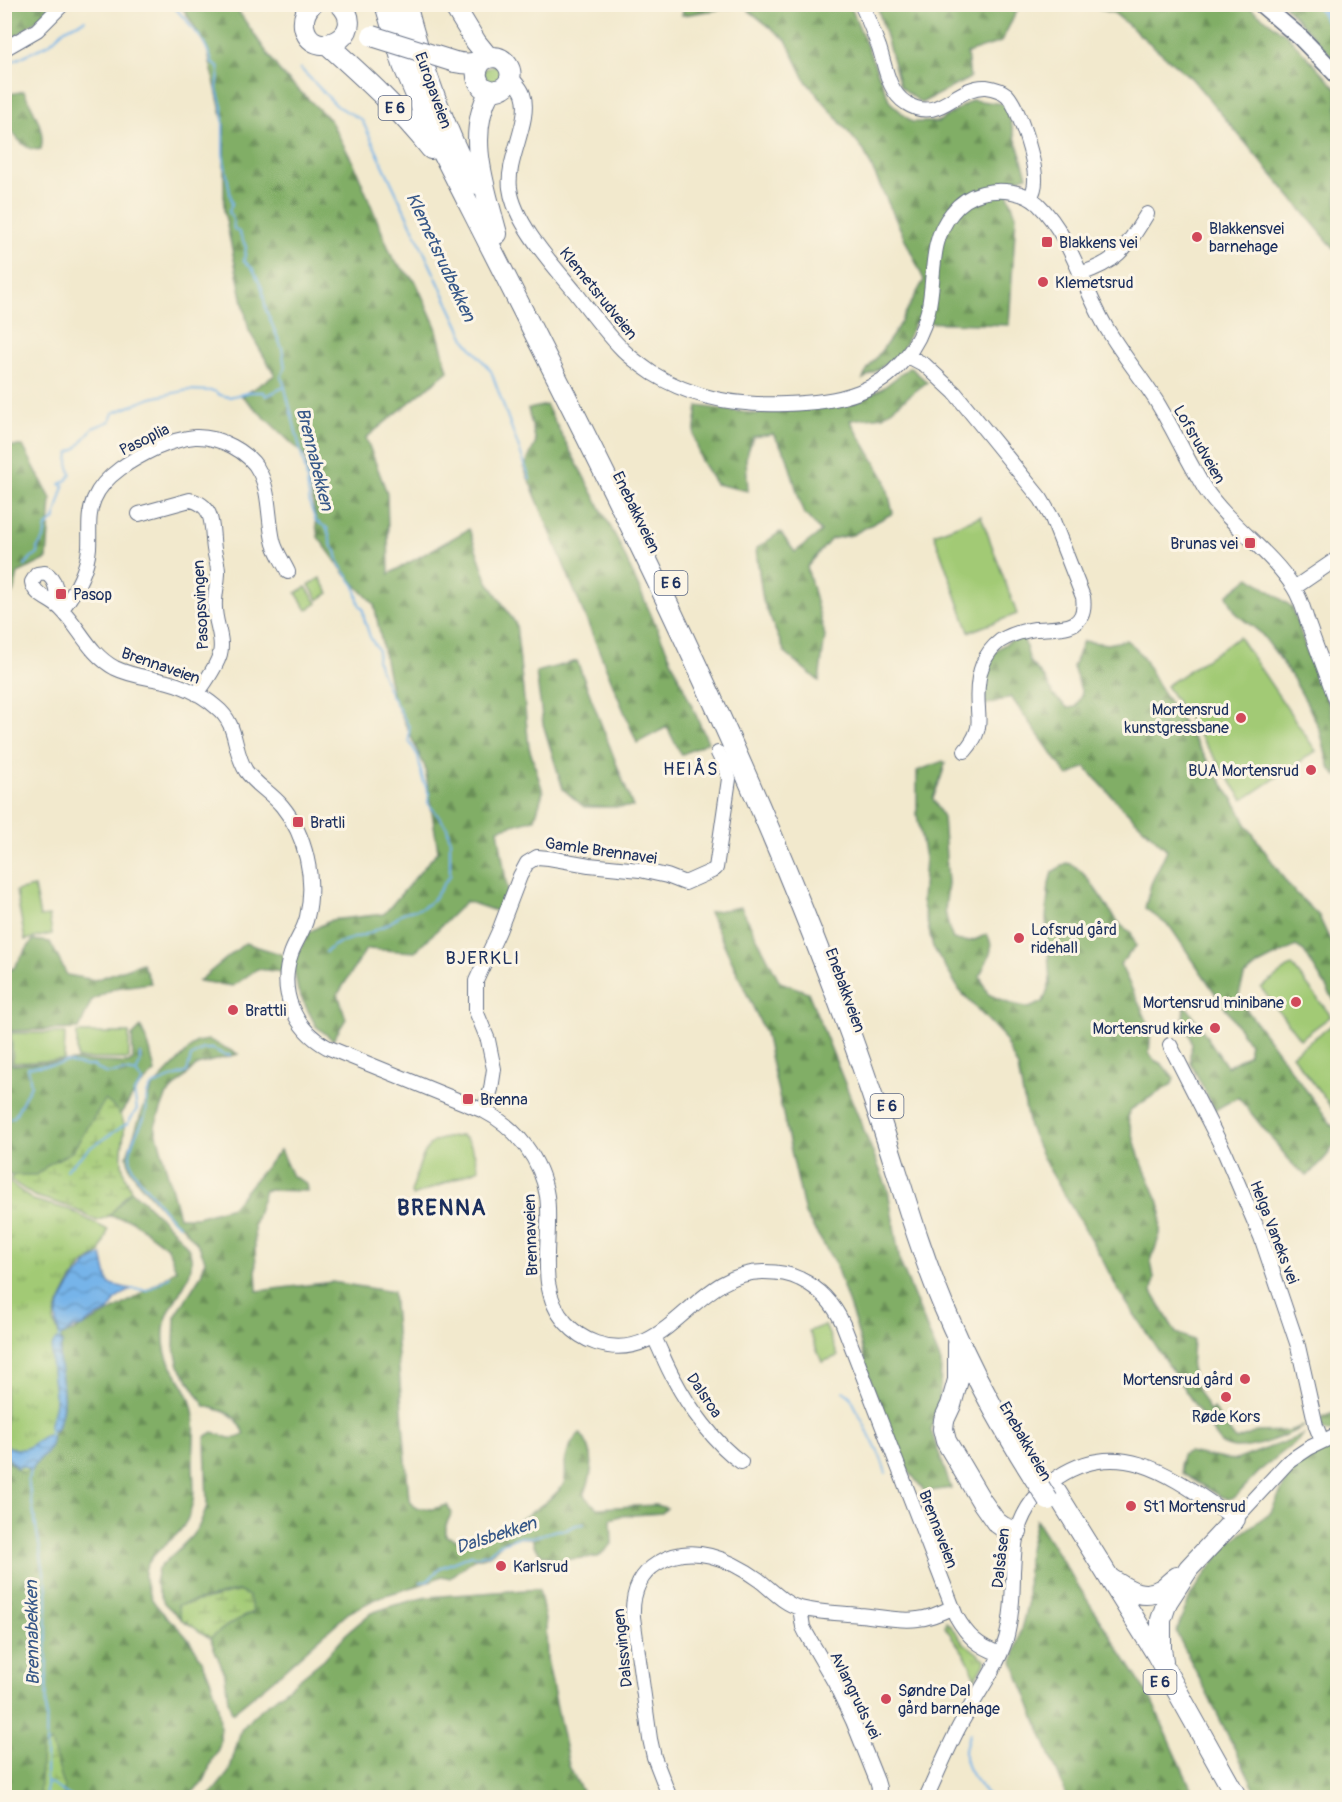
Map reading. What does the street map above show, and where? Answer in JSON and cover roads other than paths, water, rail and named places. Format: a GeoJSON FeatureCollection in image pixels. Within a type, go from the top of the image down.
{"type":"FeatureCollection","features":[{"type":"Feature","properties":{"kind":"highway","name":"Europaveien"},"geometry":{"type":"LineString","coordinates":[[385,4],[409,81],[429,126],[461,176]]}},
{"type":"Feature","properties":{"kind":"highway","name":"Europaveien"},"geometry":{"type":"LineString","coordinates":[[406,4],[461,176]]}},
{"type":"Feature","properties":{"kind":"highway"},"geometry":{"type":"LineString","coordinates":[[453,4],[477,42],[491,76]]}},
{"type":"Feature","properties":{"kind":"highway","name":"E 6"},"geometry":{"type":"LineString","coordinates":[[307,8],[304,25],[308,35],[316,42],[340,26],[408,122],[461,176]]}},
{"type":"Feature","properties":{"kind":"highway"},"geometry":{"type":"LineString","coordinates":[[340,26],[357,34],[371,36],[457,62],[491,76]]}},
{"type":"Feature","properties":{"kind":"highway","name":"E 6"},"geometry":{"type":"LineString","coordinates":[[491,76],[482,106],[477,140],[481,171],[497,234]]}},
{"type":"Feature","properties":{"kind":"highway","name":"Enebakkveien"},"geometry":{"type":"LineString","coordinates":[[461,176],[497,234],[648,535],[860,1026],[933,1246],[954,1302],[1037,1472]]}},
{"type":"Feature","properties":{"kind":"highway","name":"Enebakkveien"},"geometry":{"type":"LineString","coordinates":[[461,176],[731,740],[777,831]]}},
{"type":"Feature","properties":{"kind":"highway","name":"Enebakkveien"},"geometry":{"type":"LineString","coordinates":[[786,853],[881,1121],[927,1264],[958,1339],[996,1412],[1052,1496],[1224,1797]]}},
{"type":"Feature","properties":{"kind":"highway"},"geometry":{"type":"LineString","coordinates":[[958,1339],[957,1383],[943,1424],[946,1441],[999,1525],[1019,1527]]}},
{"type":"Feature","properties":{"kind":"highway"},"geometry":{"type":"LineString","coordinates":[[951,1405],[963,1397],[972,1396],[996,1412]]}},
{"type":"Feature","properties":{"kind":"highway","name":"Enebakkveien"},"geometry":{"type":"LineString","coordinates":[[1052,1496],[1108,1576],[1165,1669],[1237,1797]]}},
{"type":"Feature","properties":{"kind":"highway","name":"E 6"},"geometry":{"type":"LineString","coordinates":[[1108,1576],[1130,1590],[1146,1595],[1161,1590],[1189,1568],[1235,1519]]}},
{"type":"Feature","properties":{"kind":"highway","name":"E 6"},"geometry":{"type":"LineString","coordinates":[[1165,1669],[1161,1649],[1161,1620],[1167,1602],[1189,1568]]}},
{"type":"Feature","properties":{"kind":"main road"},"geometry":{"type":"LineString","coordinates":[[1261,4],[1293,29],[1338,76]]}},
{"type":"Feature","properties":{"kind":"street"},"geometry":{"type":"LineString","coordinates":[[4,49],[37,30],[63,4]]}},
{"type":"Feature","properties":{"kind":"street"},"geometry":{"type":"LineString","coordinates":[[861,4],[893,88],[899,98],[908,105],[933,109],[978,87],[993,88],[1007,95],[1018,114],[1032,161],[1035,182],[1030,198]]}},
{"type":"Feature","properties":{"kind":"street","name":"Klemetsrudveien"},"geometry":{"type":"LineString","coordinates":[[491,76],[524,101],[524,114],[509,178],[510,194],[526,228],[560,274],[629,356],[675,386],[714,400],[754,405],[836,399],[859,392],[887,376],[908,356],[920,335],[931,294],[934,248],[938,235],[950,214],[975,195],[994,190],[1012,192],[1030,198]]}},
{"type":"Feature","properties":{"kind":"street","name":"Lofsrudveien"},"geometry":{"type":"LineString","coordinates":[[1030,198],[1059,231],[1096,311],[1119,349],[1154,398],[1206,490],[1229,518],[1278,566],[1294,588],[1338,706]]}},
{"type":"Feature","properties":{"kind":"street"},"geometry":{"type":"LineString","coordinates":[[1080,274],[1101,267],[1118,255],[1132,239],[1147,214]]}},
{"type":"Feature","properties":{"kind":"street"},"geometry":{"type":"LineString","coordinates":[[908,356],[925,365],[955,393],[1041,500],[1052,519],[1083,597],[1082,615],[1073,624],[1061,628],[1014,634],[999,642],[990,652],[983,662],[978,684],[977,732],[965,751]]}},
{"type":"Feature","properties":{"kind":"street","name":"Pasoplia"},"geometry":{"type":"LineString","coordinates":[[59,607],[80,581],[86,567],[90,511],[98,489],[118,471],[146,454],[166,444],[192,437],[209,438],[229,446],[244,454],[256,466],[265,486],[273,543],[288,572]]}},
{"type":"Feature","properties":{"kind":"street","name":"Pasopsvingen"},"geometry":{"type":"LineString","coordinates":[[139,514],[190,500],[202,505],[211,521],[213,548],[218,564],[215,609],[221,648],[216,664],[197,694]]}},
{"type":"Feature","properties":{"kind":"street"},"geometry":{"type":"LineString","coordinates":[[1294,588],[1338,558]]}},
{"type":"Feature","properties":{"kind":"street","name":"Brennaveien"},"geometry":{"type":"LineString","coordinates":[[59,607],[94,652],[110,665],[134,675],[174,684],[197,694],[216,706],[227,718],[244,767],[283,808],[296,829],[305,852],[310,887],[308,916],[288,963],[286,977],[291,1007],[303,1028],[313,1039],[332,1050],[484,1111],[502,1122],[518,1137],[542,1175],[548,1211],[548,1284],[552,1301],[561,1317],[578,1334],[602,1344],[627,1346],[640,1343],[654,1337],[711,1289],[745,1273],[788,1274],[819,1291],[833,1307],[843,1324],[952,1607],[964,1628],[976,1642],[1000,1654]]}},
{"type":"Feature","properties":{"kind":"street","name":"Gamle Brennavei"},"geometry":{"type":"LineString","coordinates":[[484,1111],[494,1069],[488,1040],[476,1011],[476,981],[500,931],[527,863],[537,857],[549,858],[640,870],[685,883],[716,868],[729,779],[718,753]]}},
{"type":"Feature","properties":{"kind":"street","name":"Helga Vaneks vei"},"geometry":{"type":"LineString","coordinates":[[1170,1045],[1234,1170],[1261,1237],[1298,1346],[1316,1426],[1322,1441]]}},
{"type":"Feature","properties":{"kind":"street","name":"Dalsroa"},"geometry":{"type":"LineString","coordinates":[[654,1337],[689,1403],[729,1454],[741,1462]]}},
{"type":"Feature","properties":{"kind":"street"},"geometry":{"type":"LineString","coordinates":[[1235,1519],[1288,1462],[1338,1434]]}},
{"type":"Feature","properties":{"kind":"street","name":"Dalsåsen"},"geometry":{"type":"LineString","coordinates":[[926,1797],[958,1728],[992,1671],[1005,1640],[1011,1612],[1019,1527],[1032,1502],[1055,1479],[1084,1464],[1109,1459],[1132,1461],[1150,1467],[1235,1519]]}},
{"type":"Feature","properties":{"kind":"street","name":"Dalssvingen"},"geometry":{"type":"LineString","coordinates":[[670,1797],[654,1757],[641,1680],[632,1604],[639,1581],[650,1568],[674,1556],[694,1553],[712,1556],[740,1567],[786,1602],[800,1608],[915,1620],[934,1616],[952,1607]]}},
{"type":"Feature","properties":{"kind":"street","name":"Avlangruds vei"},"geometry":{"type":"LineString","coordinates":[[800,1608],[802,1627],[835,1683],[853,1721],[877,1781],[879,1788],[876,1797]]}},
{"type":"Feature","properties":{"kind":"water"},"geometry":{"type":"Polygon","coordinates":[[[102,1255],[110,1284],[131,1289],[116,1299],[109,1311],[82,1327],[74,1328],[60,1336],[56,1316],[64,1297],[81,1271],[95,1258],[102,1255]]]}},
{"type":"Feature","properties":{"kind":"water"},"geometry":{"type":"Polygon","coordinates":[[[57,1339],[62,1343],[59,1358],[63,1401],[60,1421],[54,1432],[49,1428],[55,1399],[51,1350],[57,1339]]]}},
{"type":"Feature","properties":{"kind":"water"},"geometry":{"type":"Polygon","coordinates":[[[46,1435],[51,1436],[51,1446],[32,1470],[22,1466],[17,1468],[5,1454],[5,1446],[28,1448],[46,1435]]]}},
{"type":"Feature","properties":{"kind":"waterway","name":"Brennabekken"},"geometry":{"type":"LineString","coordinates":[[172,4],[202,39],[212,63],[218,67],[217,89],[223,110],[223,154],[232,204],[229,211],[234,229],[239,232],[246,247],[244,261],[253,269],[262,288],[266,310],[282,348],[285,368],[281,377],[306,472],[310,505],[316,521],[327,528],[339,564],[355,586],[370,637],[378,650],[377,661],[390,693],[409,727],[409,741],[418,756],[422,777],[429,794],[428,803],[447,827],[450,841],[450,876],[432,901],[420,908],[401,914],[388,924],[369,933],[341,942],[326,952]]}},
{"type":"Feature","properties":{"kind":"waterway"},"geometry":{"type":"LineString","coordinates":[[1323,4],[1338,28]]}},
{"type":"Feature","properties":{"kind":"waterway"},"geometry":{"type":"LineString","coordinates":[[4,62],[13,61],[49,44],[65,29],[85,20]]}},
{"type":"Feature","properties":{"kind":"waterway","name":"Klemetsrudbekken"},"geometry":{"type":"LineString","coordinates":[[300,68],[337,106],[362,120],[466,341],[491,371],[530,479]]}},
{"type":"Feature","properties":{"kind":"waterway"},"geometry":{"type":"LineString","coordinates":[[25,565],[38,554],[37,548],[44,539],[46,527],[54,520],[64,486],[60,484],[71,474],[68,463],[69,453],[77,448],[93,428],[110,421],[113,413],[151,398],[188,390],[214,391],[229,397],[251,392],[264,392],[266,396],[284,387]]}},
{"type":"Feature","properties":{"kind":"waterway","name":"Brennabekken"},"geometry":{"type":"LineString","coordinates":[[179,1225],[165,1212],[134,1172],[130,1158],[133,1141],[146,1112],[147,1093],[153,1086],[187,1072],[191,1057],[203,1049],[213,1049],[224,1055],[230,1055]]}},
{"type":"Feature","properties":{"kind":"waterway"},"geometry":{"type":"LineString","coordinates":[[4,1120],[14,1117],[31,1085],[28,1067],[66,1062],[94,1066],[106,1073],[123,1071],[136,1073],[140,1063],[140,1054]]}},
{"type":"Feature","properties":{"kind":"waterway"},"geometry":{"type":"LineString","coordinates":[[66,1170],[91,1147],[128,1123],[137,1109],[134,1092],[143,1081],[136,1073]]}},
{"type":"Feature","properties":{"kind":"waterway","name":"Brennabekken"},"geometry":{"type":"LineString","coordinates":[[131,1289],[148,1290],[170,1276]]}},
{"type":"Feature","properties":{"kind":"waterway"},"geometry":{"type":"LineString","coordinates":[[843,1391],[850,1396],[881,1458],[886,1473]]}},
{"type":"Feature","properties":{"kind":"waterway","name":"Brennabekken"},"geometry":{"type":"LineString","coordinates":[[50,1430],[50,1436]]}},
{"type":"Feature","properties":{"kind":"waterway","name":"Brennabekken"},"geometry":{"type":"LineString","coordinates":[[30,1470],[28,1480],[47,1590],[46,1798]]}},
{"type":"Feature","properties":{"kind":"waterway","name":"Dalsbekken"},"geometry":{"type":"LineString","coordinates":[[421,1582],[427,1581],[442,1567],[471,1555],[488,1554],[498,1545],[518,1537],[533,1537],[584,1524]]}},
{"type":"Feature","properties":{"kind":"waterway","name":"Dalsbekken"},"geometry":{"type":"LineString","coordinates":[[970,1733],[965,1749],[967,1765],[973,1777],[991,1798]]}},
{"type":"Feature","properties":{"kind":"waterway"},"geometry":{"type":"LineString","coordinates":[[46,1781],[73,1798]]}},
{"type":"Feature","properties":{"kind":"place","name":"Blakkensvei barnehage"},"geometry":{"type":"Point","coordinates":[1197,237]}},
{"type":"Feature","properties":{"kind":"place","name":"Blakkens vei"},"geometry":{"type":"Point","coordinates":[1047,242]}},
{"type":"Feature","properties":{"kind":"place","name":"Klemetsrud"},"geometry":{"type":"Point","coordinates":[1043,282]}},
{"type":"Feature","properties":{"kind":"place","name":"Brunas vei"},"geometry":{"type":"Point","coordinates":[1250,543]}},
{"type":"Feature","properties":{"kind":"place","name":"Pasop"},"geometry":{"type":"Point","coordinates":[61,594]}},
{"type":"Feature","properties":{"kind":"place","name":"Mortensrud kunstgressbane"},"geometry":{"type":"Point","coordinates":[1241,718]}},
{"type":"Feature","properties":{"kind":"place","name":"BUA Mortensrud"},"geometry":{"type":"Point","coordinates":[1311,770]}},
{"type":"Feature","properties":{"kind":"place","name":"Bratli"},"geometry":{"type":"Point","coordinates":[298,822]}},
{"type":"Feature","properties":{"kind":"place","name":"Lofsrud gård ridehall"},"geometry":{"type":"Point","coordinates":[1019,938]}},
{"type":"Feature","properties":{"kind":"place","name":"Mortensrud minibane"},"geometry":{"type":"Point","coordinates":[1296,1002]}},
{"type":"Feature","properties":{"kind":"place","name":"Brattli"},"geometry":{"type":"Point","coordinates":[233,1010]}},
{"type":"Feature","properties":{"kind":"place","name":"Mortensrud kirke"},"geometry":{"type":"Point","coordinates":[1215,1028]}},
{"type":"Feature","properties":{"kind":"place","name":"Brenna"},"geometry":{"type":"Point","coordinates":[468,1099]}},
{"type":"Feature","properties":{"kind":"place","name":"Mortensrud gård"},"geometry":{"type":"Point","coordinates":[1245,1379]}},
{"type":"Feature","properties":{"kind":"place","name":"Røde Kors"},"geometry":{"type":"Point","coordinates":[1226,1397]}},
{"type":"Feature","properties":{"kind":"place","name":"St1 Mortensrud"},"geometry":{"type":"Point","coordinates":[1131,1506]}},
{"type":"Feature","properties":{"kind":"place","name":"Karlsrud"},"geometry":{"type":"Point","coordinates":[501,1566]}},
{"type":"Feature","properties":{"kind":"place","name":"Søndre Dal gård barnehage"},"geometry":{"type":"Point","coordinates":[886,1699]}},
{"type":"Feature","properties":{"kind":"district","name":"HEIÅS"},"geometry":{"type":"Point","coordinates":[691,769]}},
{"type":"Feature","properties":{"kind":"district","name":"BJERKLI"},"geometry":{"type":"Point","coordinates":[483,958]}},
{"type":"Feature","properties":{"kind":"district","name":"BRENNA"},"geometry":{"type":"Point","coordinates":[442,1207]}}]}
